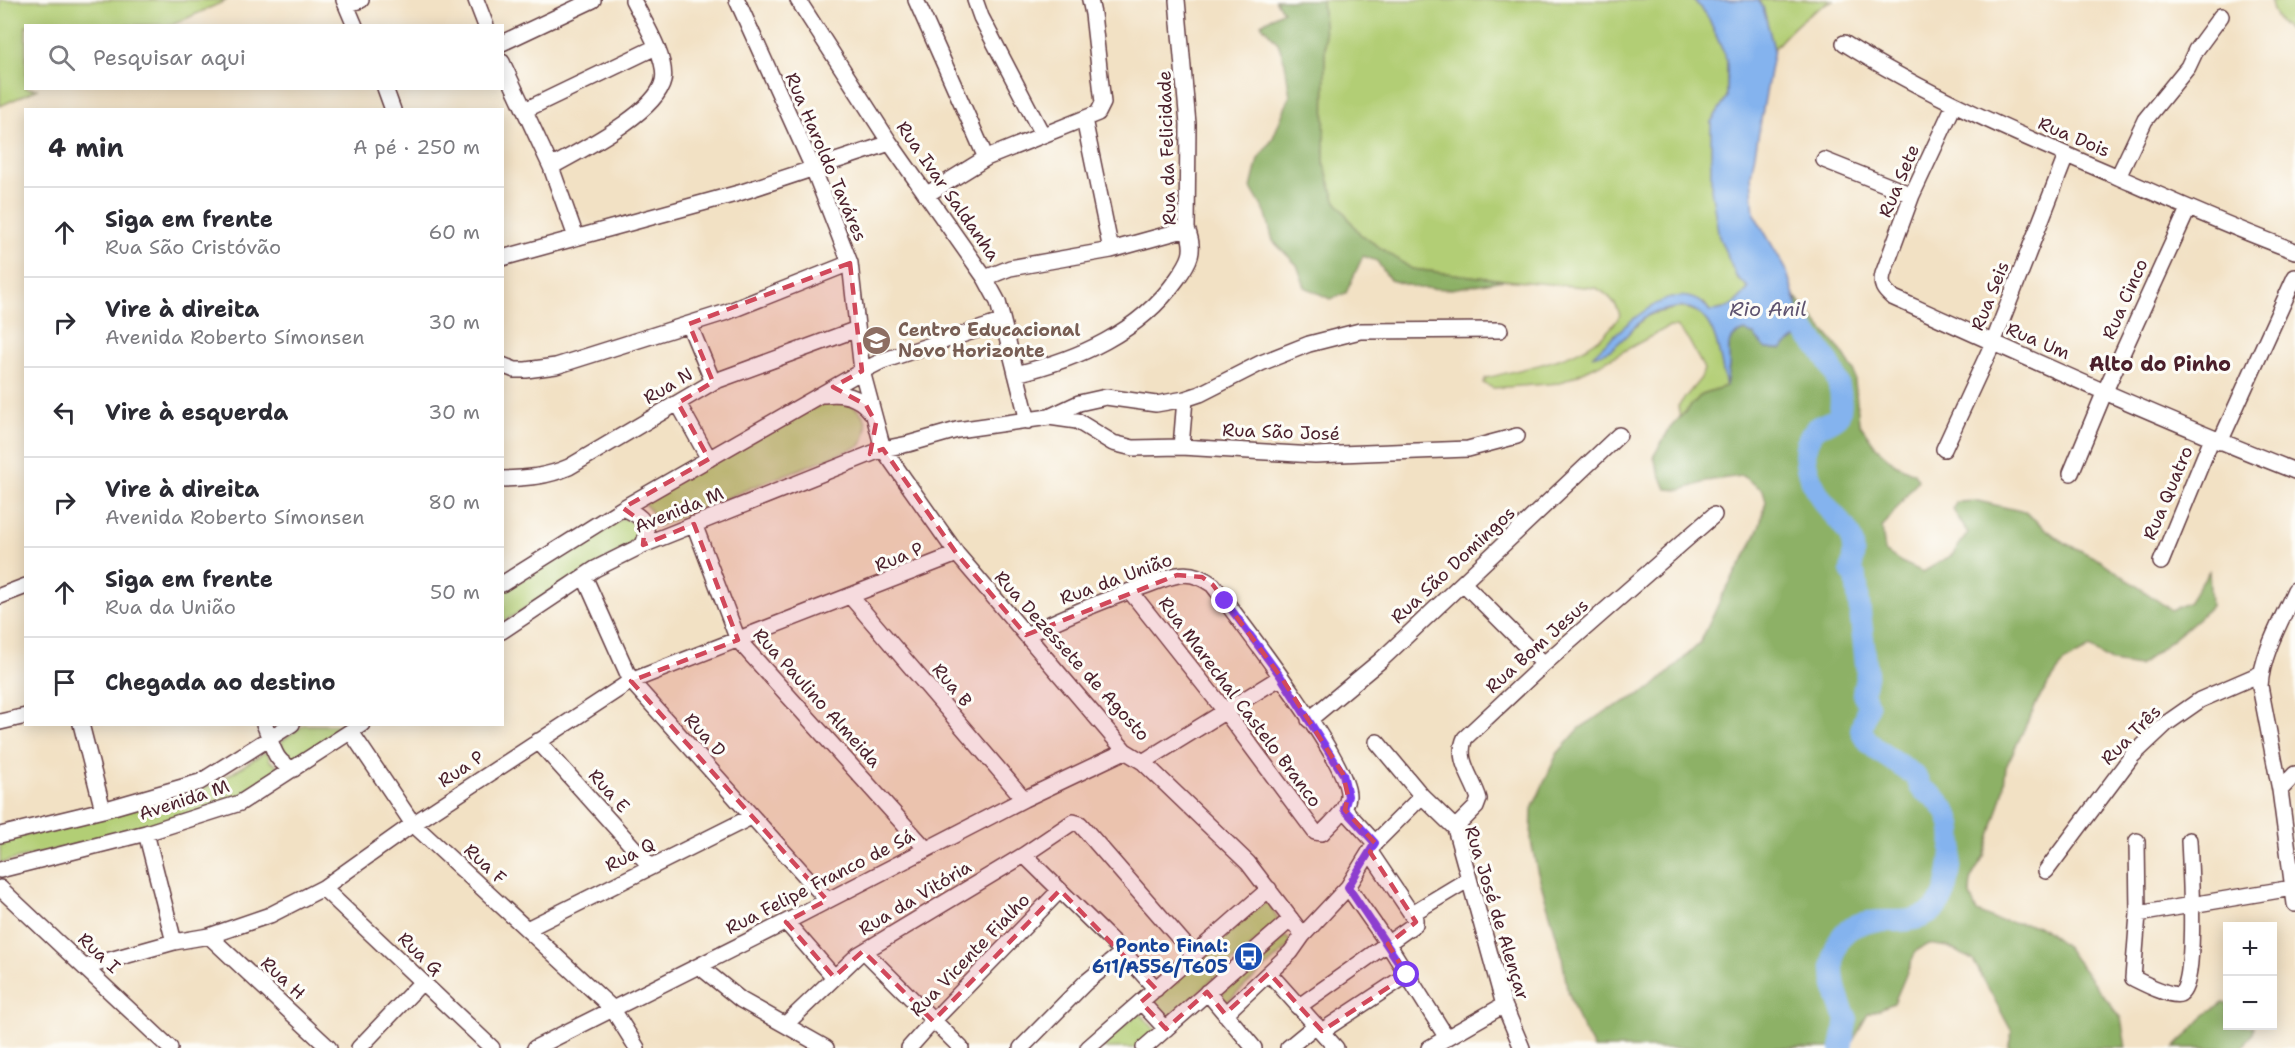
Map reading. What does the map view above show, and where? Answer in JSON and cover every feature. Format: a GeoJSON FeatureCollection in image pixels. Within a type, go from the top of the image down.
{"type":"FeatureCollection","features":[{"type":"Feature","properties":{"kind":"street"},"geometry":{"type":"LineString","coordinates":[[355,24],[345,2],[361,0]]}},
{"type":"Feature","properties":{"kind":"street"},"geometry":{"type":"LineString","coordinates":[[476,0],[485,24]]}},
{"type":"Feature","properties":{"kind":"street"},"geometry":{"type":"LineString","coordinates":[[504,42],[592,0]]}},
{"type":"Feature","properties":{"kind":"street"},"geometry":{"type":"LineString","coordinates":[[551,166],[602,138],[640,112],[654,99],[663,81],[656,47],[633,0]]}},
{"type":"Feature","properties":{"kind":"street","name":"Rua Haroldo Taváres"},"geometry":{"type":"LineString","coordinates":[[737,0],[813,168],[850,263],[862,371]]}},
{"type":"Feature","properties":{"kind":"street","name":"Rua Ivar Saldanha"},"geometry":{"type":"LineString","coordinates":[[798,0],[890,143],[985,278],[998,302],[1001,322],[1028,421]]}},
{"type":"Feature","properties":{"kind":"street"},"geometry":{"type":"LineString","coordinates":[[916,0],[986,158]]}},
{"type":"Feature","properties":{"kind":"street"},"geometry":{"type":"LineString","coordinates":[[975,0],[981,17],[1041,134]]}},
{"type":"Feature","properties":{"kind":"street"},"geometry":{"type":"LineString","coordinates":[[926,195],[986,158],[1098,113],[1103,103],[1094,14],[1090,0]]}},
{"type":"Feature","properties":{"kind":"street","name":"Rua da Felicidade"},"geometry":{"type":"LineString","coordinates":[[1016,374],[1056,364],[1091,350],[1144,317],[1162,300],[1182,272],[1192,252],[1192,240],[1187,229],[1188,124],[1177,0]]}},
{"type":"Feature","properties":{"kind":"street"},"geometry":{"type":"LineString","coordinates":[[2118,177],[2145,120],[2188,67],[2196,50],[2221,16]]}},
{"type":"Feature","properties":{"kind":"street","name":"Rua Dois"},"geometry":{"type":"LineString","coordinates":[[1844,43],[1892,73],[1954,105],[2188,209],[2295,251]]}},
{"type":"Feature","properties":{"kind":"street"},"geometry":{"type":"LineString","coordinates":[[525,110],[656,47]]}},
{"type":"Feature","properties":{"kind":"street"},"geometry":{"type":"LineString","coordinates":[[504,66],[551,166],[576,237]]}},
{"type":"Feature","properties":{"kind":"street"},"geometry":{"type":"LineString","coordinates":[[390,90],[393,108]]}},
{"type":"Feature","properties":{"kind":"street","name":"Rua Sete"},"geometry":{"type":"LineString","coordinates":[[1883,274],[1912,195],[1954,105]]}},
{"type":"Feature","properties":{"kind":"street"},"geometry":{"type":"LineString","coordinates":[[1084,119],[1111,250]]}},
{"type":"Feature","properties":{"kind":"street"},"geometry":{"type":"LineString","coordinates":[[504,257],[728,196],[890,143]]}},
{"type":"Feature","properties":{"kind":"street","name":"Rua Seis"},"geometry":{"type":"LineString","coordinates":[[1944,449],[1993,343],[2066,156]]}},
{"type":"Feature","properties":{"kind":"street"},"geometry":{"type":"LineString","coordinates":[[1824,160],[1912,195]]}},
{"type":"Feature","properties":{"kind":"street","name":"Rua Cinco"},"geometry":{"type":"LineString","coordinates":[[2071,472],[2105,391],[2188,209]]}},
{"type":"Feature","properties":{"kind":"street"},"geometry":{"type":"LineString","coordinates":[[985,278],[1010,268],[1111,250],[1187,229]]}},
{"type":"Feature","properties":{"kind":"street"},"geometry":{"type":"LineString","coordinates":[[504,366],[514,370],[556,366],[727,312],[850,263]]}},
{"type":"Feature","properties":{"kind":"street","name":"Rua Um"},"geometry":{"type":"LineString","coordinates":[[1883,274],[1881,281],[1885,291],[1892,297],[2216,440],[2295,471]]}},
{"type":"Feature","properties":{"kind":"street","name":"Rua Quatro"},"geometry":{"type":"LineString","coordinates":[[2161,562],[2216,440],[2295,277]]}},
{"type":"Feature","properties":{"kind":"street","name":"Avenida M"},"geometry":{"type":"LineString","coordinates":[[504,583],[623,508],[862,371],[882,361],[1001,322]]}},
{"type":"Feature","properties":{"kind":"street"},"geometry":{"type":"LineString","coordinates":[[689,324],[713,382]]}},
{"type":"Feature","properties":{"kind":"street","name":"Rua N"},"geometry":{"type":"LineString","coordinates":[[504,479],[552,475],[713,382],[857,329]]}},
{"type":"Feature","properties":{"kind":"street"},"geometry":{"type":"LineString","coordinates":[[1049,417],[1079,403],[1106,397],[1156,404],[1185,399],[1309,344],[1349,333],[1500,330]]}},
{"type":"Feature","properties":{"kind":"street","name":"Rua Dezessete de Agosto"},"geometry":{"type":"LineString","coordinates":[[862,371],[883,449],[957,555],[1125,751],[1143,762],[1225,840],[1269,889],[1303,935]]}},
{"type":"Feature","properties":{"kind":"street"},"geometry":{"type":"LineString","coordinates":[[818,396],[838,394],[854,397],[866,405],[874,419],[872,442],[853,461]]}},
{"type":"Feature","properties":{"kind":"street"},"geometry":{"type":"LineString","coordinates":[[1181,447],[1185,399]]}},
{"type":"Feature","properties":{"kind":"street"},"geometry":{"type":"LineString","coordinates":[[678,403],[709,459]]}},
{"type":"Feature","properties":{"kind":"street","name":"Avenida M"},"geometry":{"type":"LineString","coordinates":[[504,630],[584,576],[643,544],[883,449],[957,430],[1049,417]]}},
{"type":"Feature","properties":{"kind":"street","name":"Rua São José"},"geometry":{"type":"LineString","coordinates":[[1049,417],[1077,421],[1123,447],[1181,447],[1315,455],[1468,449],[1517,436]]}},
{"type":"Feature","properties":{"kind":"street","name":"Rua São Domingos"},"geometry":{"type":"LineString","coordinates":[[1309,720],[1380,661],[1619,435]]}},
{"type":"Feature","properties":{"kind":"street"},"geometry":{"type":"LineString","coordinates":[[623,508],[640,517],[645,524],[647,536],[643,544]]}},
{"type":"Feature","properties":{"kind":"street","name":"Rua Bom Jesus"},"geometry":{"type":"LineString","coordinates":[[1455,828],[1476,807],[1479,799],[1462,760],[1461,746],[1465,738],[1544,664],[1714,515]]}},
{"type":"Feature","properties":{"kind":"street","name":"Rua Paulino Almeida"},"geometry":{"type":"LineString","coordinates":[[694,524],[738,640],[926,849]]}},
{"type":"Feature","properties":{"kind":"street","name":"Rua P"},"geometry":{"type":"LineString","coordinates":[[86,967],[174,942],[209,936],[270,915],[323,888],[413,824],[631,681],[957,555]]}},
{"type":"Feature","properties":{"kind":"street","name":"Rua da União"},"geometry":{"type":"LineString","coordinates":[[1026,635],[1130,591],[1178,575],[1190,574],[1202,577],[1213,585],[1281,677],[1343,774],[1348,796],[1344,809]]}},
{"type":"Feature","properties":{"kind":"street","name":"Rua D"},"geometry":{"type":"LineString","coordinates":[[584,576],[631,681],[827,900]]}},
{"type":"Feature","properties":{"kind":"street"},"geometry":{"type":"LineString","coordinates":[[1463,583],[1544,664]]}},
{"type":"Feature","properties":{"kind":"street"},"geometry":{"type":"LineString","coordinates":[[0,596],[24,587]]}},
{"type":"Feature","properties":{"kind":"street"},"geometry":{"type":"LineString","coordinates":[[2295,590],[2260,674],[2259,686],[2280,790],[2295,904]]}},
{"type":"Feature","properties":{"kind":"street","name":"Rua Marechal Castelo Branco"},"geometry":{"type":"LineString","coordinates":[[1130,591],[1225,711],[1315,832],[1322,833],[1344,809]]}},
{"type":"Feature","properties":{"kind":"street","name":"Rua B"},"geometry":{"type":"LineString","coordinates":[[851,597],[1024,799]]}},
{"type":"Feature","properties":{"kind":"street","name":"Rua Três"},"geometry":{"type":"LineString","coordinates":[[2046,871],[2133,756],[2167,723],[2200,700],[2260,674]]}},
{"type":"Feature","properties":{"kind":"street"},"geometry":{"type":"LineString","coordinates":[[1143,762],[1281,677]]}},
{"type":"Feature","properties":{"kind":"street"},"geometry":{"type":"LineString","coordinates":[[0,722],[24,716]]}},
{"type":"Feature","properties":{"kind":"street"},"geometry":{"type":"LineString","coordinates":[[82,726],[103,810]]}},
{"type":"Feature","properties":{"kind":"street"},"geometry":{"type":"LineString","coordinates":[[265,726],[277,758],[294,769]]}},
{"type":"Feature","properties":{"kind":"street","name":"Avenida M"},"geometry":{"type":"LineString","coordinates":[[0,835],[103,810],[200,782],[289,726]]}},
{"type":"Feature","properties":{"kind":"street","name":"Avenida M"},"geometry":{"type":"LineString","coordinates":[[0,870],[146,833],[240,803],[357,728]]}},
{"type":"Feature","properties":{"kind":"street","name":"Rua F"},"geometry":{"type":"LineString","coordinates":[[357,728],[413,824],[612,1008],[637,1048]]}},
{"type":"Feature","properties":{"kind":"street","name":"Rua E"},"geometry":{"type":"LineString","coordinates":[[538,741],[650,866]]}},
{"type":"Feature","properties":{"kind":"street","name":"Rua José de Alençar"},"geometry":{"type":"LineString","coordinates":[[1377,742],[1422,796],[1455,828],[1504,1005],[1522,1048]]}},
{"type":"Feature","properties":{"kind":"street","name":"Rua Felipe Franco de Sá"},"geometry":{"type":"LineString","coordinates":[[535,1048],[1024,799],[1125,751]]}},
{"type":"Feature","properties":{"kind":"street"},"geometry":{"type":"LineString","coordinates":[[2280,790],[2295,774]]}},
{"type":"Feature","properties":{"kind":"street"},"geometry":{"type":"LineString","coordinates":[[1225,1014],[1291,952],[1303,935],[1348,887],[1373,847],[1422,796]]}},
{"type":"Feature","properties":{"kind":"street"},"geometry":{"type":"LineString","coordinates":[[1299,1007],[1414,926],[1416,922],[1373,847],[1344,809]]}},
{"type":"Feature","properties":{"kind":"street","name":"Rua Q"},"geometry":{"type":"LineString","coordinates":[[526,929],[752,817]]}},
{"type":"Feature","properties":{"kind":"street","name":"Rua da Vitória"},"geometry":{"type":"LineString","coordinates":[[786,1024],[858,956],[1024,855],[1066,826],[1077,822],[1086,829],[1194,955]]}},
{"type":"Feature","properties":{"kind":"street"},"geometry":{"type":"LineString","coordinates":[[146,833],[174,942]]}},
{"type":"Feature","properties":{"kind":"street"},"geometry":{"type":"LineString","coordinates":[[2138,841],[2138,914],[2133,978],[2173,995],[2181,994],[2185,990],[2192,953],[2189,840]]}},
{"type":"Feature","properties":{"kind":"street"},"geometry":{"type":"LineString","coordinates":[[1024,855],[1123,952],[1156,989]]}},
{"type":"Feature","properties":{"kind":"street"},"geometry":{"type":"LineString","coordinates":[[1411,914],[1469,879]]}},
{"type":"Feature","properties":{"kind":"street"},"geometry":{"type":"LineString","coordinates":[[1348,887],[1407,975],[1436,1045],[1504,1005]]}},
{"type":"Feature","properties":{"kind":"street","name":"Rua I"},"geometry":{"type":"LineString","coordinates":[[0,888],[170,1048]]}},
{"type":"Feature","properties":{"kind":"street","name":"Rua G"},"geometry":{"type":"LineString","coordinates":[[323,888],[492,1048]]}},
{"type":"Feature","properties":{"kind":"street"},"geometry":{"type":"LineString","coordinates":[[2138,914],[2292,888]]}},
{"type":"Feature","properties":{"kind":"street"},"geometry":{"type":"LineString","coordinates":[[1088,1048],[1269,889]]}},
{"type":"Feature","properties":{"kind":"street","name":"Rua Vicente Fialho"},"geometry":{"type":"LineString","coordinates":[[909,1048],[1060,890]]}},
{"type":"Feature","properties":{"kind":"street"},"geometry":{"type":"LineString","coordinates":[[1144,1048],[1292,919]]}},
{"type":"Feature","properties":{"kind":"street"},"geometry":{"type":"LineString","coordinates":[[786,922],[834,977]]}},
{"type":"Feature","properties":{"kind":"street","name":"Rua H"},"geometry":{"type":"LineString","coordinates":[[209,936],[329,1048]]}},
{"type":"Feature","properties":{"kind":"street"},"geometry":{"type":"LineString","coordinates":[[865,952],[961,1048]]}},
{"type":"Feature","properties":{"kind":"street"},"geometry":{"type":"LineString","coordinates":[[1022,1048],[1085,983],[1123,952]]}},
{"type":"Feature","properties":{"kind":"street"},"geometry":{"type":"LineString","coordinates":[[699,966],[741,1000],[826,1048]]}},
{"type":"Feature","properties":{"kind":"street"},"geometry":{"type":"LineString","coordinates":[[1269,973],[1336,1048]]}},
{"type":"Feature","properties":{"kind":"street"},"geometry":{"type":"LineString","coordinates":[[1287,1048],[1407,975]]}},
{"type":"Feature","properties":{"kind":"street"},"geometry":{"type":"LineString","coordinates":[[359,1048],[422,983]]}},
{"type":"Feature","properties":{"kind":"street"},"geometry":{"type":"LineString","coordinates":[[1207,992],[1254,1048]]}},
{"type":"Feature","properties":{"kind":"street"},"geometry":{"type":"LineString","coordinates":[[1141,1002],[1166,1029]]}},
{"type":"Feature","properties":{"kind":"highlighted area"},"geometry":{"type":"Polygon","coordinates":[[[850,263],[862,371],[833,387],[866,405],[876,423],[870,454],[883,449],[957,554],[1026,635],[1177,575],[1202,577],[1213,585],[1281,677],[1343,774],[1348,796],[1345,810],[1375,843],[1370,852],[1416,922],[1388,944],[1407,975],[1322,1031],[1269,973],[1225,1014],[1207,992],[1166,1029],[1141,1002],[1156,989],[1060,890],[933,1021],[863,951],[834,977],[786,922],[827,900],[631,681],[738,640],[694,524],[643,545],[645,524],[623,508],[709,459],[678,403],[713,382],[689,324],[850,263]]]}},
{"type":"Feature","properties":{"kind":"green space"},"geometry":{"type":"Polygon","coordinates":[[[0,0],[227,0],[174,24],[24,24],[24,90],[36,90],[0,106],[0,0]]]}},
{"type":"Feature","properties":{"kind":"green space"},"geometry":{"type":"Polygon","coordinates":[[[1275,0],[1322,0],[1325,38],[1324,165],[1335,200],[1360,234],[1412,269],[1504,280],[1451,289],[1419,288],[1390,280],[1377,261],[1363,256],[1346,293],[1330,299],[1305,287],[1297,265],[1273,241],[1266,214],[1251,188],[1258,159],[1272,140],[1290,96],[1285,63],[1278,43],[1261,24],[1283,11],[1275,0]]]}},
{"type":"Feature","properties":{"kind":"green space"},"geometry":{"type":"Polygon","coordinates":[[[1322,0],[1694,0],[1709,19],[1727,61],[1727,97],[1711,122],[1736,276],[1749,288],[1732,304],[1710,311],[1704,303],[1668,299],[1613,338],[1594,355],[1616,345],[1648,316],[1684,308],[1696,312],[1706,320],[1712,331],[1726,386],[1702,394],[1680,418],[1678,406],[1701,378],[1704,369],[1688,339],[1676,327],[1668,327],[1560,383],[1493,388],[1483,383],[1486,378],[1542,364],[1595,342],[1609,330],[1620,315],[1618,310],[1611,299],[1596,288],[1412,269],[1360,234],[1335,200],[1324,165],[1325,38],[1322,0]]]}},
{"type":"Feature","properties":{"kind":"green space"},"geometry":{"type":"Polygon","coordinates":[[[1758,0],[1834,0],[1816,9],[1801,21],[1774,49],[1763,7],[1758,0]]]}},
{"type":"Feature","properties":{"kind":"green space"},"geometry":{"type":"Polygon","coordinates":[[[2271,0],[2295,0],[2295,34],[2278,20],[2271,0]]]}},
{"type":"Feature","properties":{"kind":"green space"},"geometry":{"type":"Polygon","coordinates":[[[1792,293],[1842,352],[1854,371],[1859,423],[1876,447],[1895,464],[1914,473],[1918,480],[1882,528],[1885,551],[1901,562],[1923,572],[1952,555],[1968,533],[1953,510],[1956,502],[1978,501],[2025,512],[2060,540],[2101,561],[2171,610],[2188,603],[2209,571],[2211,606],[2139,666],[2112,662],[2090,648],[2064,662],[2038,700],[2006,767],[2003,793],[1984,856],[1971,878],[1970,895],[1977,912],[1995,920],[2040,926],[2064,945],[2121,1018],[2126,1048],[2008,1048],[2012,1032],[1973,960],[1948,947],[1928,944],[1916,951],[1894,1003],[1868,1014],[1849,1048],[1594,1048],[1578,1019],[1567,988],[1561,951],[1537,870],[1531,841],[1532,809],[1557,754],[1580,728],[1603,713],[1652,688],[1700,643],[1722,596],[1749,550],[1760,525],[1766,501],[1763,490],[1742,476],[1712,480],[1681,490],[1666,489],[1653,457],[1670,428],[1702,394],[1726,386],[1729,344],[1733,337],[1745,331],[1754,335],[1766,349],[1781,349],[1801,318],[1792,293]]]}},
{"type":"Feature","properties":{"kind":"green space"},"geometry":{"type":"Polygon","coordinates":[[[840,397],[864,416],[865,437],[860,446],[657,527],[656,517],[641,500],[826,401],[840,397]]]}},
{"type":"Feature","properties":{"kind":"green space"},"geometry":{"type":"Polygon","coordinates":[[[623,518],[635,526],[640,539],[504,621],[504,591],[568,549],[623,518]]]}},
{"type":"Feature","properties":{"kind":"green space"},"geometry":{"type":"Polygon","coordinates":[[[303,726],[348,726],[299,758],[292,757],[284,751],[282,741],[303,726]]]}},
{"type":"Feature","properties":{"kind":"green space"},"geometry":{"type":"Polygon","coordinates":[[[267,751],[270,761],[283,769],[238,798],[189,817],[0,863],[0,841],[198,790],[221,780],[267,751]]]}},
{"type":"Feature","properties":{"kind":"green space"},"geometry":{"type":"Polygon","coordinates":[[[1267,900],[1279,921],[1169,1018],[1153,1000],[1267,900]]]}},
{"type":"Feature","properties":{"kind":"green space"},"geometry":{"type":"Polygon","coordinates":[[[1285,936],[1293,943],[1226,1003],[1222,994],[1285,936]]]}},
{"type":"Feature","properties":{"kind":"green space"},"geometry":{"type":"Polygon","coordinates":[[[2223,1003],[2223,1030],[2253,1030],[2253,1033],[2242,1048],[2175,1048],[2205,1015],[2223,1003]]]}},
{"type":"Feature","properties":{"kind":"green space"},"geometry":{"type":"Polygon","coordinates":[[[1139,1012],[1156,1031],[1136,1048],[1099,1048],[1139,1012]]]}},
{"type":"Feature","properties":{"kind":"water","name":"Rio Anil"},"geometry":{"type":"Polygon","coordinates":[[[1694,0],[1758,0],[1763,7],[1774,49],[1751,175],[1754,214],[1786,269],[1802,328],[1798,337],[1781,349],[1766,349],[1754,335],[1745,331],[1733,337],[1729,344],[1726,386],[1717,345],[1706,320],[1697,311],[1685,307],[1649,315],[1610,350],[1592,356],[1632,320],[1648,308],[1665,300],[1681,297],[1696,300],[1710,311],[1717,311],[1732,305],[1749,288],[1736,276],[1719,237],[1711,189],[1711,122],[1727,97],[1727,61],[1709,19],[1694,0]]]}},
{"type":"Feature","properties":{"kind":"waterway","name":"Rio Anil"},"geometry":{"type":"LineString","coordinates":[[1802,328],[1825,357],[1832,369],[1840,393],[1841,405],[1838,417],[1815,430],[1809,439],[1806,460],[1817,491],[1847,531],[1852,543],[1851,571],[1856,578],[1867,672],[1863,693],[1868,705],[1861,730],[1874,747],[1914,775],[1920,787],[1940,803],[1948,815],[1952,836],[1952,856],[1947,886],[1936,908],[1916,919],[1868,922],[1853,927],[1842,936],[1833,961],[1836,992],[1847,1019],[1841,1048]]}},
{"type":"Feature","properties":{"kind":"place","name":"Centro Educacional Novo Horizonte"},"geometry":{"type":"Point","coordinates":[877,340]}},
{"type":"Feature","properties":{"kind":"place","name":"Ponto Final: 611/A556/T605"},"geometry":{"type":"Point","coordinates":[1249,956]}},
{"type":"Feature","properties":{"kind":"district","name":"Alto do Pinho"},"geometry":{"type":"Point","coordinates":[2160,364]}},
{"type":"Feature","properties":{"kind":"route"},"geometry":{"type":"LineString","coordinates":[[1225,601],[1281,677],[1343,774],[1348,796],[1344,809],[1375,843],[1348,887],[1407,975]]}}]}
